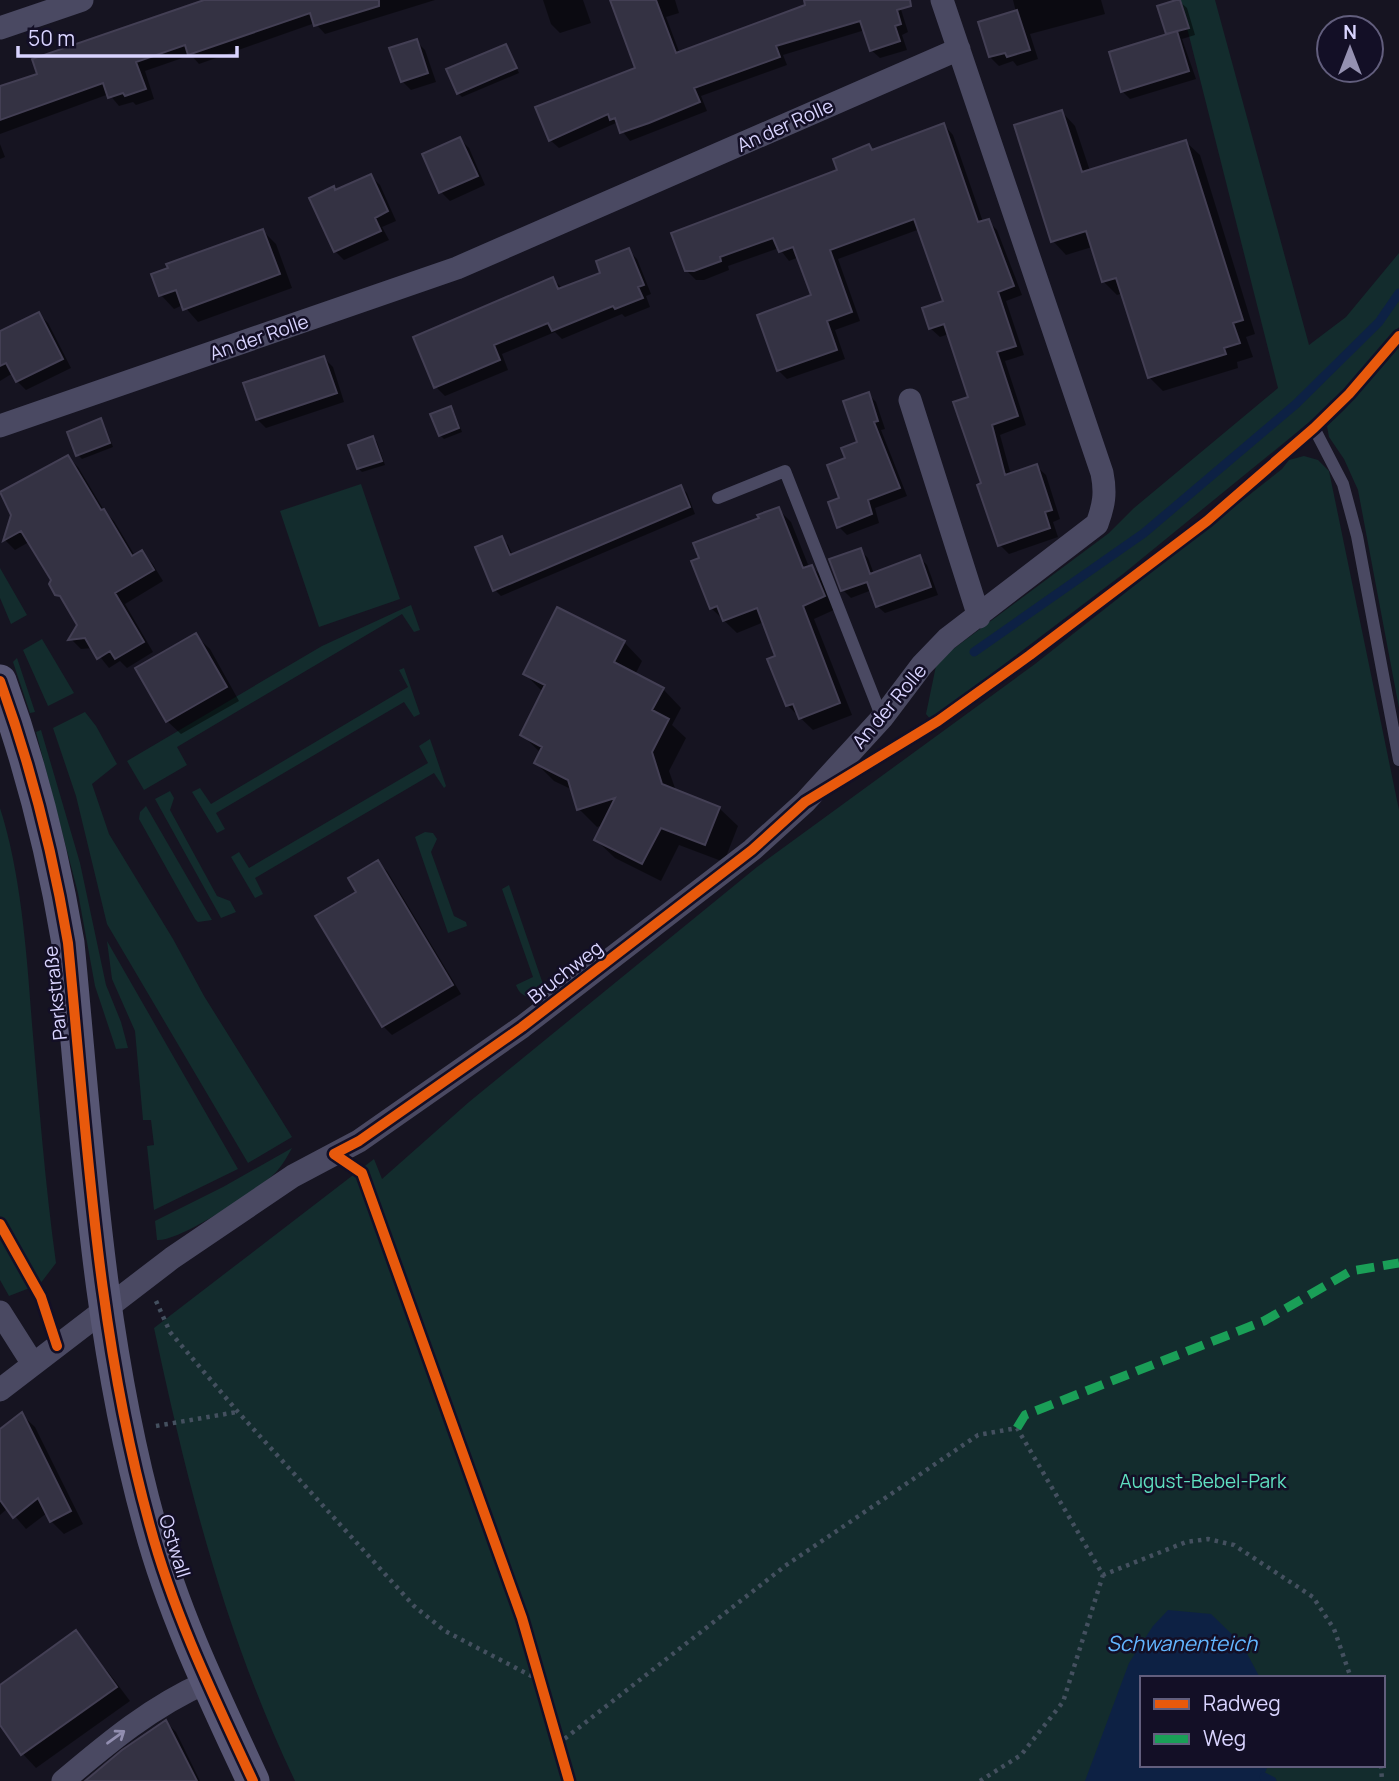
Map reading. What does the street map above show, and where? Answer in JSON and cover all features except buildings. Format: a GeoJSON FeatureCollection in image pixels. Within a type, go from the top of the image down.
{"type":"FeatureCollection","features":[{"type":"Feature","properties":{"kind":"main road","name":"Parkstraße"},"geometry":{"type":"LineString","coordinates":[[0,681],[30,773],[59,892],[68,943],[105,1308]]}},
{"type":"Feature","properties":{"kind":"main road","name":"Ostwall"},"geometry":{"type":"LineString","coordinates":[[105,1308],[127,1432],[161,1564],[184,1630],[253,1781]]}},
{"type":"Feature","properties":{"kind":"street"},"geometry":{"type":"LineString","coordinates":[[0,28],[82,0]]}},
{"type":"Feature","properties":{"kind":"street"},"geometry":{"type":"LineString","coordinates":[[942,0],[959,49]]}},
{"type":"Feature","properties":{"kind":"street","name":"An der Rolle"},"geometry":{"type":"LineString","coordinates":[[0,426],[457,268],[959,49],[1102,473],[1104,505],[1097,524],[947,639],[922,665],[882,718],[805,802]]}},
{"type":"Feature","properties":{"kind":"street"},"geometry":{"type":"LineString","coordinates":[[910,400],[979,617]]}},
{"type":"Feature","properties":{"kind":"street","name":"Bruchweg"},"geometry":{"type":"LineString","coordinates":[[0,1390],[145,1277],[293,1176],[359,1141],[522,1027],[752,850],[805,802]]}},
{"type":"Feature","properties":{"kind":"street"},"geometry":{"type":"LineString","coordinates":[[0,1312],[33,1364]]}},
{"type":"Feature","properties":{"kind":"street"},"geometry":{"type":"LineString","coordinates":[[63,1781],[105,1745],[162,1704],[207,1682]]}},
{"type":"Feature","properties":{"kind":"lane"},"geometry":{"type":"LineString","coordinates":[[1314,428],[1343,484],[1357,536],[1399,760]]}},
{"type":"Feature","properties":{"kind":"lane"},"geometry":{"type":"LineString","coordinates":[[718,498],[785,471],[882,718]]}},
{"type":"Feature","properties":{"kind":"path"},"geometry":{"type":"LineString","coordinates":[[145,1277],[170,1332],[238,1412],[414,1606],[445,1632],[541,1681]]}},
{"type":"Feature","properties":{"kind":"path"},"geometry":{"type":"LineString","coordinates":[[127,1432],[238,1412]]}},
{"type":"Feature","properties":{"kind":"path"},"geometry":{"type":"LineString","coordinates":[[558,1744],[785,1566],[978,1434],[1017,1428],[1103,1575],[1063,1702],[1021,1755],[980,1781]]}},
{"type":"Feature","properties":{"kind":"path"},"geometry":{"type":"LineString","coordinates":[[1103,1575],[1186,1542],[1208,1539],[1234,1545],[1313,1597],[1334,1629],[1350,1676]]}},
{"type":"Feature","properties":{"kind":"green space"},"geometry":{"type":"Polygon","coordinates":[[[1180,0],[1215,0],[1309,345],[1346,317],[1399,253],[1399,327],[1364,370],[1318,415],[1123,574],[931,720],[926,714],[937,661],[1109,533],[1134,508],[1278,388],[1180,0]]]}},
{"type":"Feature","properties":{"kind":"green space"},"geometry":{"type":"Polygon","coordinates":[[[1399,347],[1399,708],[1358,490],[1344,459],[1329,437],[1327,426],[1399,347]]]}},
{"type":"Feature","properties":{"kind":"green space","name":"August-Bebel-Park"},"geometry":{"type":"Polygon","coordinates":[[[1304,456],[1318,460],[1329,471],[1399,810],[1399,1781],[295,1781],[248,1671],[211,1559],[154,1328],[374,1159],[382,1179],[469,1102],[757,867],[1035,664],[1282,469],[1289,460],[1304,456]]]}},
{"type":"Feature","properties":{"kind":"green space"},"geometry":{"type":"Polygon","coordinates":[[[361,484],[400,599],[319,627],[280,511],[361,484]]]}},
{"type":"Feature","properties":{"kind":"green space"},"geometry":{"type":"Polygon","coordinates":[[[0,568],[27,615],[11,624],[0,598],[0,568]]]}},
{"type":"Feature","properties":{"kind":"green space"},"geometry":{"type":"Polygon","coordinates":[[[411,605],[420,630],[414,632],[402,614],[177,747],[187,765],[144,790],[127,761],[322,646],[411,605]]]}},
{"type":"Feature","properties":{"kind":"green space"},"geometry":{"type":"Polygon","coordinates":[[[42,639],[74,693],[48,706],[23,650],[42,639]]]}},
{"type":"Feature","properties":{"kind":"green space"},"geometry":{"type":"Polygon","coordinates":[[[17,658],[35,712],[30,713],[13,662],[17,658]]]}},
{"type":"Feature","properties":{"kind":"green space"},"geometry":{"type":"Polygon","coordinates":[[[404,668],[420,714],[414,717],[404,702],[216,813],[225,829],[217,833],[192,792],[200,788],[211,804],[408,687],[399,670],[404,668]]]}},
{"type":"Feature","properties":{"kind":"green space"},"geometry":{"type":"Polygon","coordinates":[[[85,712],[117,764],[92,784],[109,834],[204,996],[292,1137],[248,1163],[107,924],[76,796],[53,728],[85,712]]]}},
{"type":"Feature","properties":{"kind":"green space"},"geometry":{"type":"Polygon","coordinates":[[[41,730],[80,863],[106,985],[128,1048],[116,1049],[95,986],[78,893],[36,732],[41,730]]]}},
{"type":"Feature","properties":{"kind":"green space"},"geometry":{"type":"Polygon","coordinates":[[[430,739],[446,786],[444,788],[434,773],[255,878],[263,894],[255,898],[231,857],[239,852],[249,868],[428,763],[419,746],[430,739]]]}},
{"type":"Feature","properties":{"kind":"green space"},"geometry":{"type":"Polygon","coordinates":[[[170,791],[174,798],[170,810],[217,896],[230,901],[236,912],[221,918],[155,799],[170,791]]]}},
{"type":"Feature","properties":{"kind":"green space"},"geometry":{"type":"Polygon","coordinates":[[[146,806],[212,920],[198,922],[195,919],[139,819],[140,812],[146,806]]]}},
{"type":"Feature","properties":{"kind":"green space"},"geometry":{"type":"Polygon","coordinates":[[[0,808],[13,860],[22,915],[42,1144],[56,1263],[40,1284],[9,1296],[0,1280],[0,808]]]}},
{"type":"Feature","properties":{"kind":"green space"},"geometry":{"type":"Polygon","coordinates":[[[425,832],[433,833],[437,839],[431,852],[454,916],[466,922],[467,926],[448,933],[415,837],[425,832]]]}},
{"type":"Feature","properties":{"kind":"green space"},"geometry":{"type":"Polygon","coordinates":[[[509,885],[545,990],[533,996],[525,996],[516,985],[533,977],[502,889],[509,885]]]}},
{"type":"Feature","properties":{"kind":"green space"},"geometry":{"type":"Polygon","coordinates":[[[107,941],[238,1169],[154,1210],[147,1146],[154,1145],[151,1120],[143,1120],[135,1031],[112,979],[107,941]]]}},
{"type":"Feature","properties":{"kind":"green space"},"geometry":{"type":"Polygon","coordinates":[[[292,1148],[276,1172],[250,1192],[199,1225],[157,1240],[155,1221],[292,1148]]]}},
{"type":"Feature","properties":{"kind":"water","name":"Schwanenteich"},"geometry":{"type":"Polygon","coordinates":[[[1168,1610],[1211,1614],[1242,1644],[1259,1676],[1140,1676],[1140,1767],[1267,1767],[1262,1781],[1085,1781],[1129,1663],[1153,1626],[1168,1610]]]}},
{"type":"Feature","properties":{"kind":"waterway"},"geometry":{"type":"LineString","coordinates":[[974,652],[1144,533],[1296,404],[1379,322],[1399,293]]}},
{"type":"Feature","properties":{"kind":"waterway"},"geometry":{"type":"LineString","coordinates":[[1264,1777],[1272,1781]]}},
{"type":"Feature","properties":{"kind":"marked path"},"geometry":{"type":"LineString","coordinates":[[1017,1428],[1025,1415],[1264,1321],[1351,1271],[1399,1263]]}},
{"type":"Feature","properties":{"kind":"cycle path"},"geometry":{"type":"LineString","coordinates":[[569,1781],[522,1618],[362,1173],[334,1154],[359,1141],[522,1027],[752,850],[805,802],[938,721],[1207,521],[1314,428],[1349,394],[1399,336]]}},
{"type":"Feature","properties":{"kind":"cycle path"},"geometry":{"type":"LineString","coordinates":[[0,681],[40,810],[68,943],[96,1236],[132,1454],[150,1526],[171,1592],[196,1655],[253,1781]]}},
{"type":"Feature","properties":{"kind":"cycle path"},"geometry":{"type":"LineString","coordinates":[[0,1224],[41,1297],[57,1346]]}}]}
